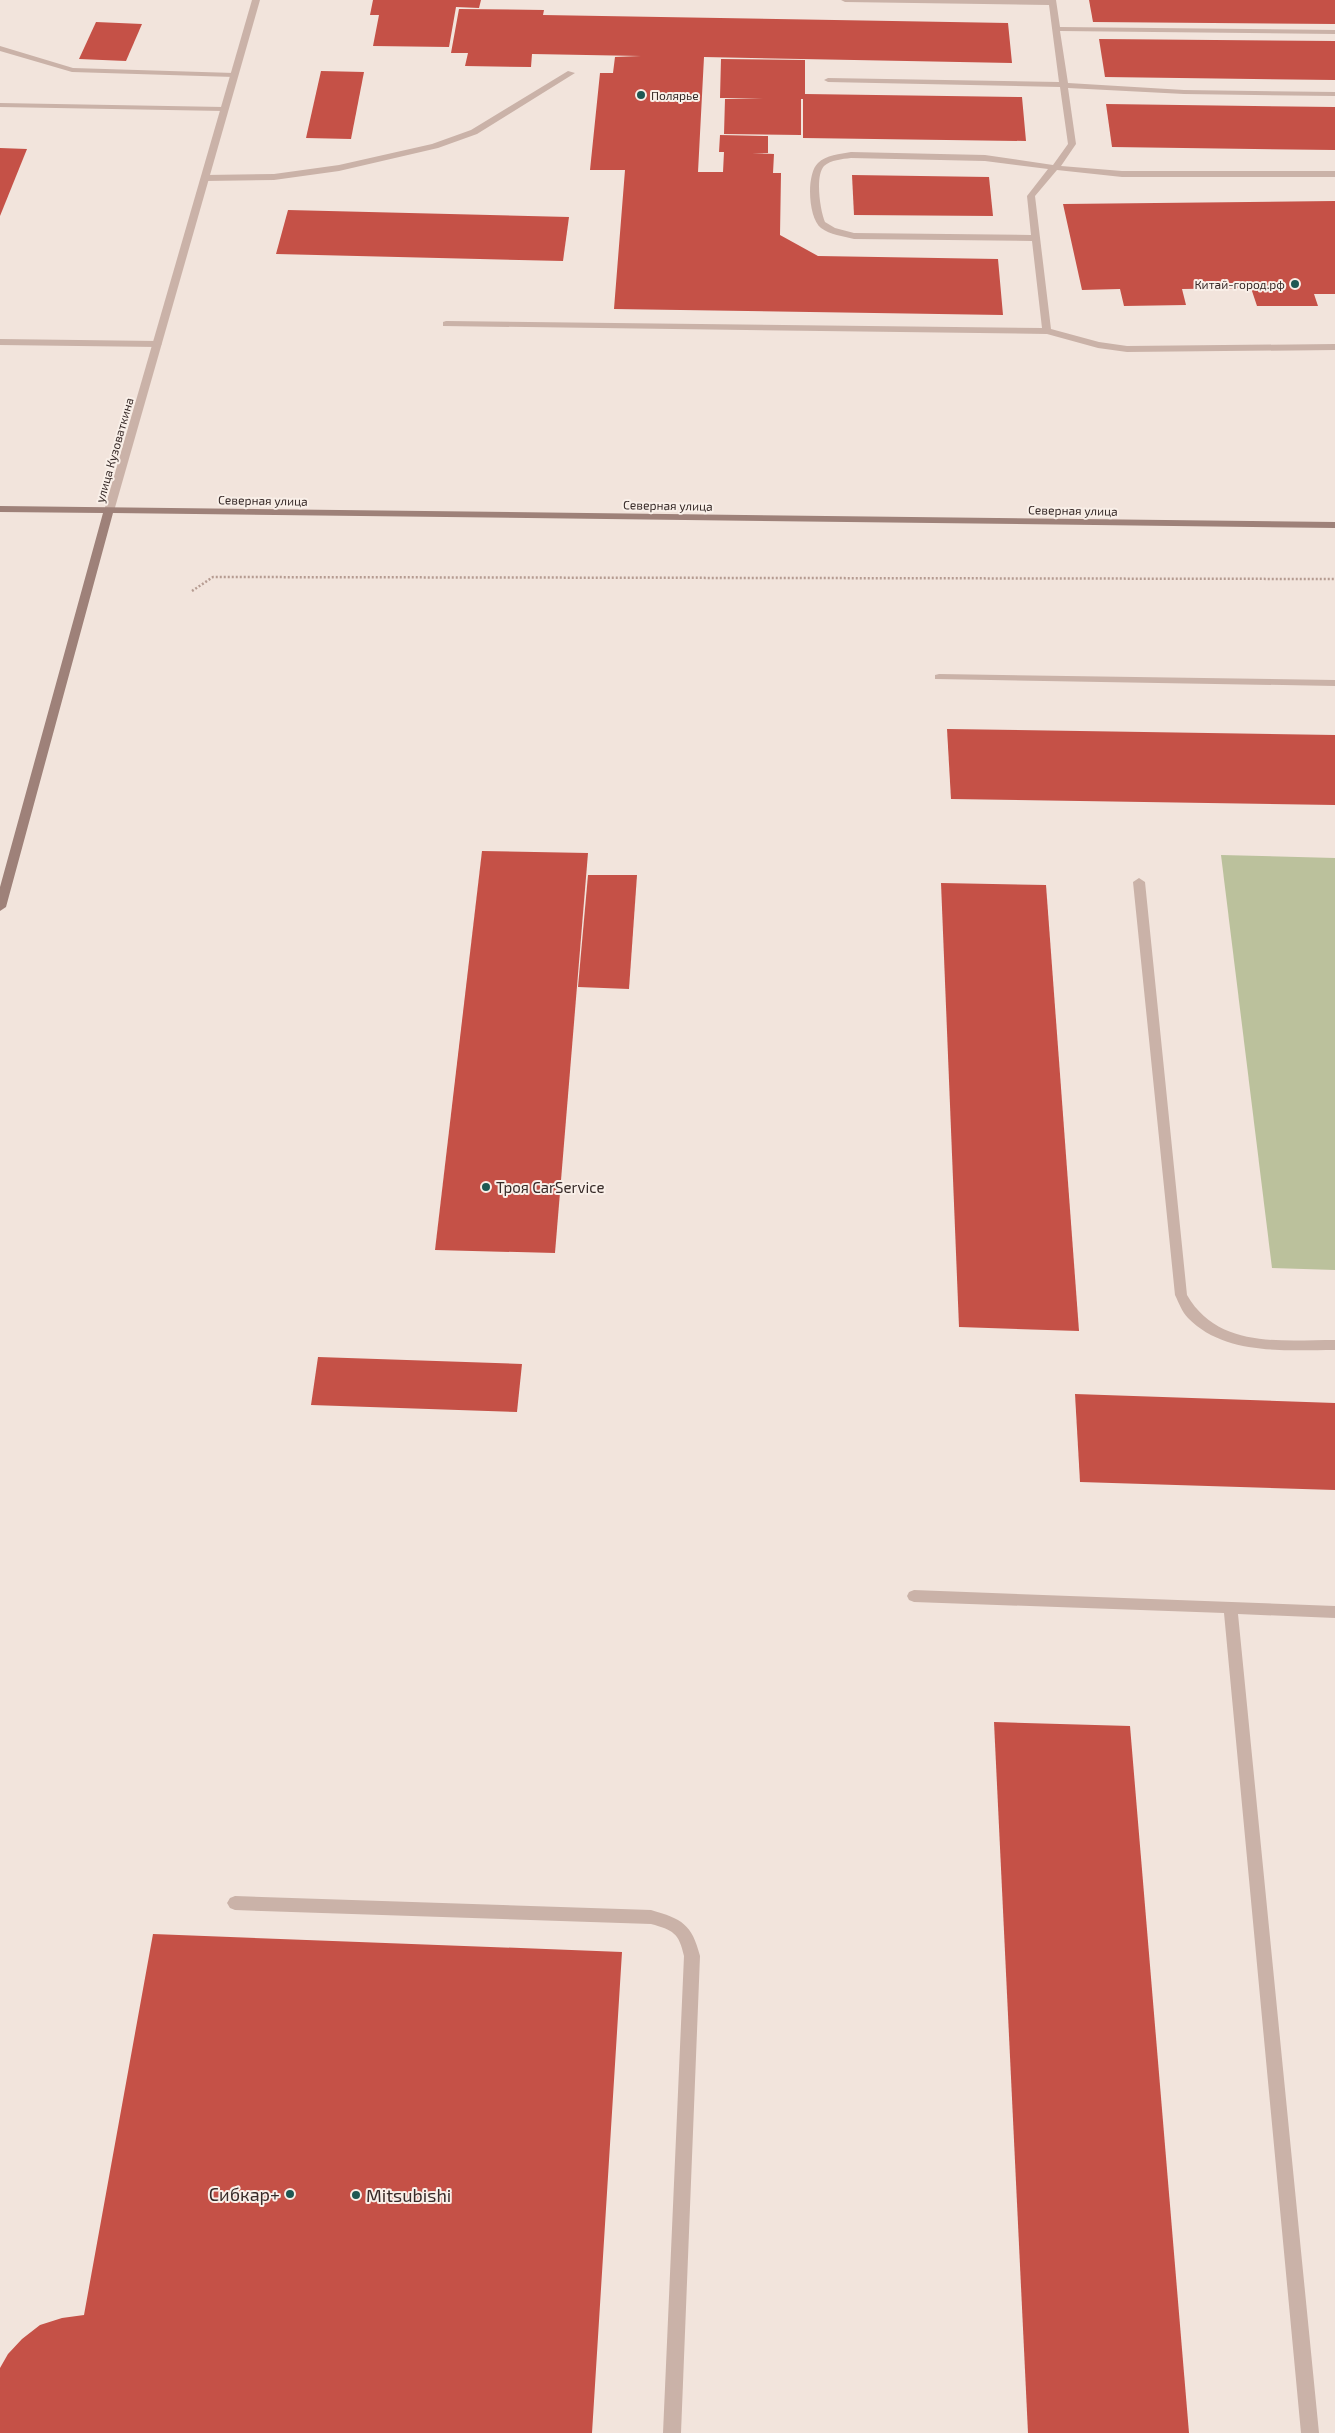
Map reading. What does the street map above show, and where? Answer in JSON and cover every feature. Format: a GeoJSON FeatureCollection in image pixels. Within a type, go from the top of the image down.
{"type":"FeatureCollection","features":[{"type":"Feature","properties":{"kind":"main road","name":"Северная улица"},"geometry":{"type":"LineString","coordinates":[[0,509],[1335,525]]}},
{"type":"Feature","properties":{"kind":"main road","name":"улица Кузоваткина"},"geometry":{"type":"LineString","coordinates":[[0,907],[109,511]]}},
{"type":"Feature","properties":{"kind":"street","name":"улица Кузоваткина"},"geometry":{"type":"LineString","coordinates":[[109,511],[256,0]]}},
{"type":"Feature","properties":{"kind":"street"},"geometry":{"type":"LineString","coordinates":[[845,0],[1053,2],[1072,144],[1067,156],[1038,184],[1031,196],[1047,331]]}},
{"type":"Feature","properties":{"kind":"street"},"geometry":{"type":"LineString","coordinates":[[1056,29],[1335,32]]}},
{"type":"Feature","properties":{"kind":"street"},"geometry":{"type":"LineString","coordinates":[[0,48],[72,70],[234,75]]}},
{"type":"Feature","properties":{"kind":"street"},"geometry":{"type":"LineString","coordinates":[[205,178],[274,177],[349,166],[435,146],[474,132],[571,73]]}},
{"type":"Feature","properties":{"kind":"street"},"geometry":{"type":"LineString","coordinates":[[828,80],[1064,85],[1184,92],[1335,94]]}},
{"type":"Feature","properties":{"kind":"street"},"geometry":{"type":"LineString","coordinates":[[0,105],[224,109]]}},
{"type":"Feature","properties":{"kind":"street"},"geometry":{"type":"LineString","coordinates":[[1036,238],[854,236],[835,232],[822,224],[817,214],[815,176],[819,166],[831,159],[851,155],[985,158],[1054,168],[1122,174],[1335,174]]}},
{"type":"Feature","properties":{"kind":"street"},"geometry":{"type":"LineString","coordinates":[[446,324],[1047,331],[1098,345],[1127,349],[1335,347]]}},
{"type":"Feature","properties":{"kind":"street"},"geometry":{"type":"LineString","coordinates":[[0,342],[157,344]]}},
{"type":"Feature","properties":{"kind":"street"},"geometry":{"type":"LineString","coordinates":[[939,677],[1335,683]]}},
{"type":"Feature","properties":{"kind":"street"},"geometry":{"type":"LineString","coordinates":[[1140,882],[1181,1295],[1192,1314],[1213,1331],[1246,1342],[1335,1346]]}},
{"type":"Feature","properties":{"kind":"street"},"geometry":{"type":"LineString","coordinates":[[914,1596],[1335,1612]]}},
{"type":"Feature","properties":{"kind":"street"},"geometry":{"type":"LineString","coordinates":[[1230,1608],[1310,2433]]}},
{"type":"Feature","properties":{"kind":"street"},"geometry":{"type":"LineString","coordinates":[[235,1904],[651,1917],[674,1923],[688,1936],[692,1956],[672,2433]]}},
{"type":"Feature","properties":{"kind":"path"},"geometry":{"type":"LineString","coordinates":[[192,590],[213,577],[1335,579]]}},
{"type":"Feature","properties":{"kind":"green space"},"geometry":{"type":"Polygon","coordinates":[[[1221,855],[1335,858],[1335,1270],[1272,1268],[1221,855]]]}},
{"type":"Feature","properties":{"kind":"building"},"geometry":{"type":"Polygon","coordinates":[[[373,0],[481,0],[479,8],[456,7],[449,47],[373,46],[379,15],[370,15],[373,0]]]}},
{"type":"Feature","properties":{"kind":"building"},"geometry":{"type":"Polygon","coordinates":[[[1089,0],[1335,0],[1335,24],[1093,22],[1089,0]]]}},
{"type":"Feature","properties":{"kind":"building"},"geometry":{"type":"Polygon","coordinates":[[[459,9],[544,10],[543,15],[1008,23],[1012,63],[704,57],[698,172],[723,172],[724,152],[719,152],[720,135],[768,136],[768,153],[752,153],[774,154],[773,173],[781,173],[780,235],[818,256],[998,259],[1003,315],[614,309],[625,170],[590,170],[600,73],[613,73],[615,57],[641,56],[532,54],[531,67],[465,66],[468,53],[451,53],[459,9]]]}},
{"type":"Feature","properties":{"kind":"building"},"geometry":{"type":"Polygon","coordinates":[[[96,22],[142,24],[126,61],[79,59],[96,22]]]}},
{"type":"Feature","properties":{"kind":"building"},"geometry":{"type":"Polygon","coordinates":[[[1099,39],[1335,41],[1335,80],[1105,77],[1099,39]]]}},
{"type":"Feature","properties":{"kind":"building"},"geometry":{"type":"Polygon","coordinates":[[[721,59],[805,60],[805,94],[1022,97],[1026,141],[803,138],[803,99],[801,99],[801,135],[724,134],[725,99],[763,98],[720,98],[721,59]]]}},
{"type":"Feature","properties":{"kind":"building"},"geometry":{"type":"Polygon","coordinates":[[[321,71],[364,72],[351,139],[306,138],[321,71]]]}},
{"type":"Feature","properties":{"kind":"building"},"geometry":{"type":"Polygon","coordinates":[[[1106,104],[1335,107],[1335,150],[1112,147],[1106,104]]]}},
{"type":"Feature","properties":{"kind":"building"},"geometry":{"type":"Polygon","coordinates":[[[0,148],[27,149],[0,216],[0,148]]]}},
{"type":"Feature","properties":{"kind":"building"},"geometry":{"type":"Polygon","coordinates":[[[852,175],[989,177],[993,216],[854,215],[852,175]]]}},
{"type":"Feature","properties":{"kind":"building"},"geometry":{"type":"Polygon","coordinates":[[[1335,201],[1335,294],[1314,294],[1318,306],[1257,306],[1251,288],[1182,289],[1186,305],[1124,306],[1120,289],[1082,290],[1063,204],[1335,201]]]}},
{"type":"Feature","properties":{"kind":"building"},"geometry":{"type":"Polygon","coordinates":[[[288,210],[569,217],[563,261],[276,254],[288,210]]]}},
{"type":"Feature","properties":{"kind":"building"},"geometry":{"type":"Polygon","coordinates":[[[947,729],[1335,735],[1335,805],[951,799],[947,729]]]}},
{"type":"Feature","properties":{"kind":"building"},"geometry":{"type":"Polygon","coordinates":[[[482,851],[588,853],[555,1253],[435,1250],[482,851]]]}},
{"type":"Feature","properties":{"kind":"building"},"geometry":{"type":"Polygon","coordinates":[[[588,875],[637,875],[629,989],[578,987],[588,875]]]}},
{"type":"Feature","properties":{"kind":"building"},"geometry":{"type":"Polygon","coordinates":[[[941,883],[1046,885],[1079,1331],[959,1327],[941,883]]]}},
{"type":"Feature","properties":{"kind":"building"},"geometry":{"type":"Polygon","coordinates":[[[318,1357],[522,1364],[517,1412],[311,1405],[318,1357]]]}},
{"type":"Feature","properties":{"kind":"building"},"geometry":{"type":"Polygon","coordinates":[[[1075,1394],[1335,1403],[1335,1490],[1080,1482],[1075,1394]]]}},
{"type":"Feature","properties":{"kind":"building"},"geometry":{"type":"Polygon","coordinates":[[[994,1722],[1130,1726],[1189,2433],[1028,2433],[994,1722]]]}},
{"type":"Feature","properties":{"kind":"building","name":"Mitsubishi"},"geometry":{"type":"Polygon","coordinates":[[[153,1934],[622,1952],[592,2433],[0,2433],[0,2368],[8,2354],[22,2339],[40,2325],[62,2318],[84,2315],[153,1934]]]}},
{"type":"Feature","properties":{"kind":"place","name":"Полярье"},"geometry":{"type":"Point","coordinates":[641,95]}},
{"type":"Feature","properties":{"kind":"place","name":"Китай-город.рф"},"geometry":{"type":"Point","coordinates":[1295,284]}},
{"type":"Feature","properties":{"kind":"place","name":"Троя CarService"},"geometry":{"type":"Point","coordinates":[486,1187]}},
{"type":"Feature","properties":{"kind":"place","name":"Сибкар+"},"geometry":{"type":"Point","coordinates":[290,2194]}},
{"type":"Feature","properties":{"kind":"place","name":"Mitsubishi"},"geometry":{"type":"Point","coordinates":[356,2195]}}]}
